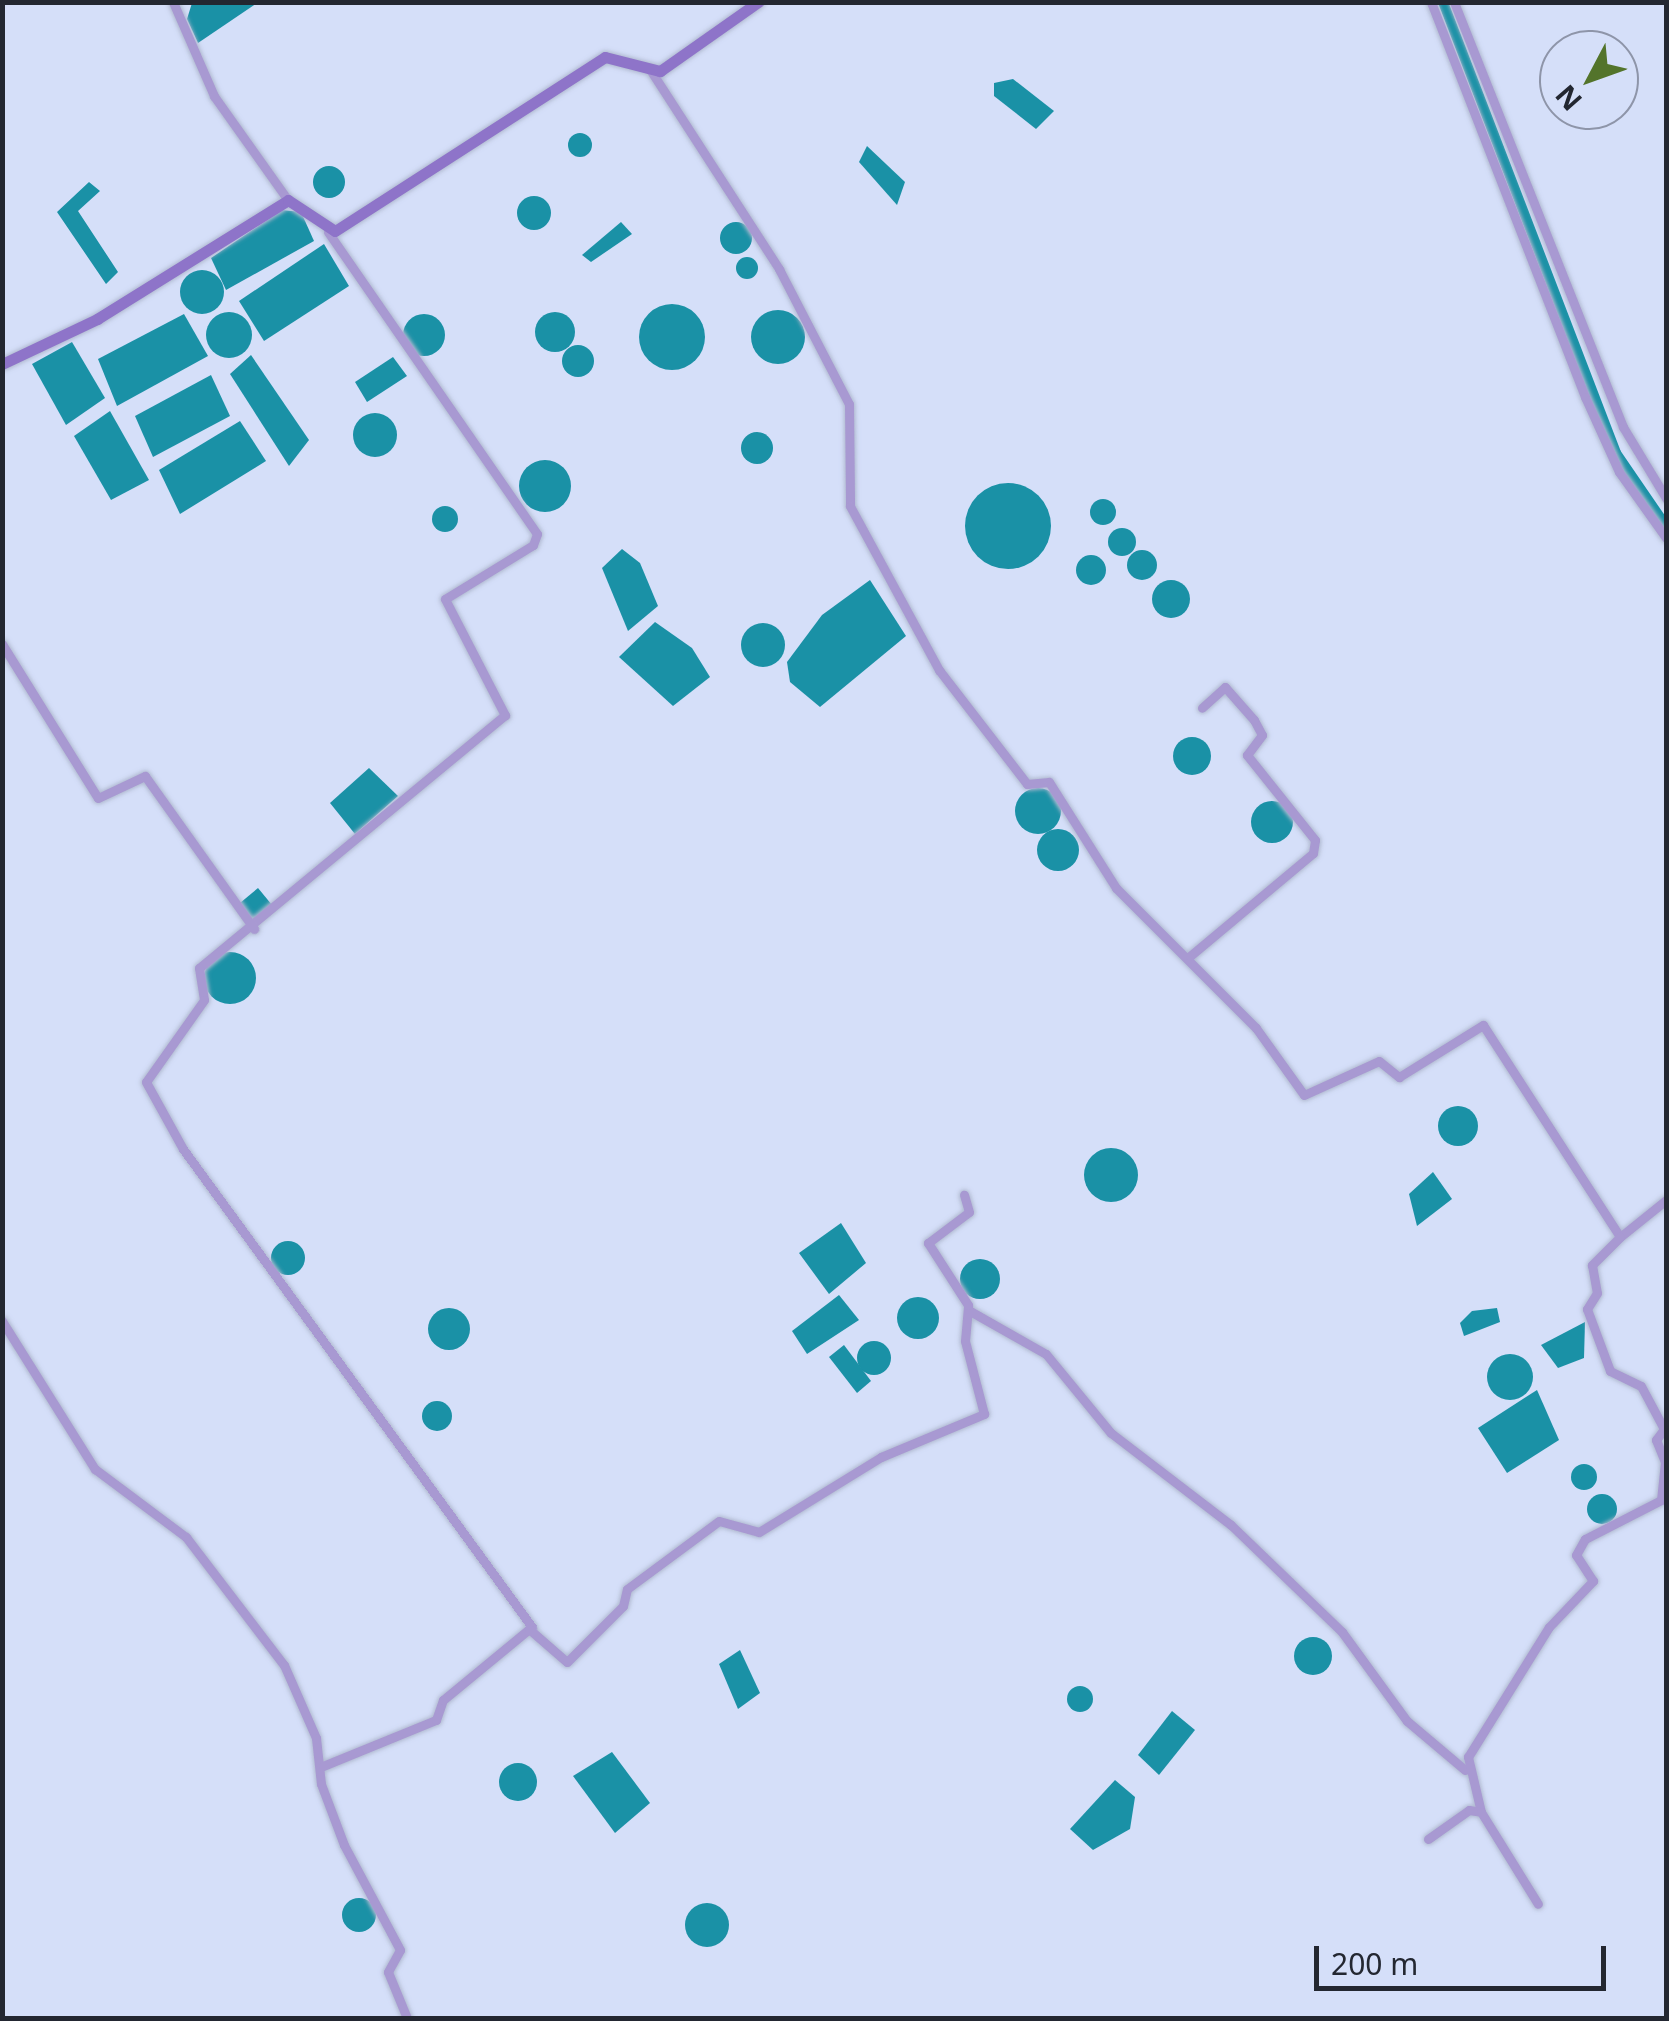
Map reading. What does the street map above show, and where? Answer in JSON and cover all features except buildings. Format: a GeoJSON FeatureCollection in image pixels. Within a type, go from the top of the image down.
{"type":"FeatureCollection","features":[{"type":"Feature","properties":{"kind":"main road"},"geometry":{"type":"LineString","coordinates":[[2,364],[96,319],[288,200],[328,232],[605,56],[621,54],[651,71],[758,2]]}},
{"type":"Feature","properties":{"kind":"street"},"geometry":{"type":"LineString","coordinates":[[1431,2],[1585,397],[1620,472],[1666,538]]}},
{"type":"Feature","properties":{"kind":"street"},"geometry":{"type":"LineString","coordinates":[[1454,2],[1622,427],[1666,498]]}},
{"type":"Feature","properties":{"kind":"street"},"geometry":{"type":"LineString","coordinates":[[173,3],[214,96],[288,200]]}},
{"type":"Feature","properties":{"kind":"street"},"geometry":{"type":"LineString","coordinates":[[651,71],[779,269],[849,404],[850,506],[939,670],[1027,784],[1049,782],[1116,888],[1190,956],[1310,1097],[1378,1060],[1400,1077],[1491,1029],[1620,1237]]}},
{"type":"Feature","properties":{"kind":"street"},"geometry":{"type":"LineString","coordinates":[[328,232],[538,538],[446,600],[496,691],[501,722],[254,929],[199,968],[204,1000],[146,1082],[183,1149],[532,1628],[567,1662],[623,1606],[627,1589],[719,1521],[759,1532],[881,1457],[981,1416],[985,1394],[965,1341],[970,1311]]}},
{"type":"Feature","properties":{"kind":"street"},"geometry":{"type":"LineString","coordinates":[[2,644],[98,798],[145,776],[254,929]]}},
{"type":"Feature","properties":{"kind":"street"},"geometry":{"type":"LineString","coordinates":[[1190,956],[1313,854],[1315,840],[1246,755],[1262,735],[1254,720],[1225,687],[1202,708]]}},
{"type":"Feature","properties":{"kind":"street"},"geometry":{"type":"LineString","coordinates":[[964,1195],[969,1212],[928,1243],[970,1311],[1046,1354],[1111,1432],[1231,1525],[1342,1632],[1408,1721],[1465,1770],[1482,1812],[1538,1904]]}},
{"type":"Feature","properties":{"kind":"street"},"geometry":{"type":"LineString","coordinates":[[1465,1770],[1533,1652],[1593,1581],[1576,1555],[1585,1539],[1644,1516],[1660,1500],[1666,1462],[1656,1440],[1665,1432],[1641,1386],[1610,1372],[1588,1309],[1598,1292],[1592,1265],[1620,1237],[1664,1206]]}},
{"type":"Feature","properties":{"kind":"street"},"geometry":{"type":"LineString","coordinates":[[2,1321],[95,1470],[186,1536],[234,1590],[284,1664],[323,1766],[344,1845],[400,1950],[388,1972],[407,2018]]}},
{"type":"Feature","properties":{"kind":"street"},"geometry":{"type":"LineString","coordinates":[[323,1766],[436,1720],[443,1700],[532,1628]]}},
{"type":"Feature","properties":{"kind":"street"},"geometry":{"type":"LineString","coordinates":[[1428,1838],[1469,1810],[1482,1812]]}},
{"type":"Feature","properties":{"kind":"water"},"geometry":{"type":"Polygon","coordinates":[[[192,3],[257,3],[198,43],[187,19],[192,3]]]}},
{"type":"Feature","properties":{"kind":"water"},"geometry":{"type":"Polygon","coordinates":[[[1013,79],[1054,111],[1036,129],[994,96],[994,83],[1013,79]]]}},
{"type":"Feature","properties":{"kind":"water"},"geometry":{"type":"Polygon","coordinates":[[[580,133],[589,136],[589,154],[580,157],[571,154],[568,145],[571,136],[580,133]]]}},
{"type":"Feature","properties":{"kind":"water"},"geometry":{"type":"Polygon","coordinates":[[[867,146],[905,182],[897,205],[859,162],[867,146]]]}},
{"type":"Feature","properties":{"kind":"water"},"geometry":{"type":"Polygon","coordinates":[[[329,166],[340,171],[345,182],[340,193],[329,198],[318,193],[313,182],[318,171],[329,166]]]}},
{"type":"Feature","properties":{"kind":"water"},"geometry":{"type":"Polygon","coordinates":[[[89,182],[100,191],[78,211],[118,272],[106,284],[57,212],[89,182]]]}},
{"type":"Feature","properties":{"kind":"water"},"geometry":{"type":"Polygon","coordinates":[[[534,196],[546,201],[551,213],[546,225],[534,230],[522,225],[517,213],[522,201],[534,196]]]}},
{"type":"Feature","properties":{"kind":"water"},"geometry":{"type":"Polygon","coordinates":[[[282,210],[301,212],[314,241],[226,290],[211,258],[282,210]]]}},
{"type":"Feature","properties":{"kind":"water"},"geometry":{"type":"Polygon","coordinates":[[[621,222],[632,234],[591,262],[582,255],[621,222]]]}},
{"type":"Feature","properties":{"kind":"water"},"geometry":{"type":"Polygon","coordinates":[[[736,222],[748,226],[752,238],[748,250],[736,254],[724,250],[720,238],[724,226],[736,222]]]}},
{"type":"Feature","properties":{"kind":"water"},"geometry":{"type":"Polygon","coordinates":[[[324,244],[349,286],[264,341],[239,301],[324,244]]]}},
{"type":"Feature","properties":{"kind":"water"},"geometry":{"type":"Polygon","coordinates":[[[747,257],[755,260],[755,276],[747,279],[739,276],[736,268],[739,260],[747,257]]]}},
{"type":"Feature","properties":{"kind":"water"},"geometry":{"type":"Polygon","coordinates":[[[202,270],[217,277],[224,292],[217,307],[202,314],[187,307],[180,292],[187,277],[202,270]]]}},
{"type":"Feature","properties":{"kind":"water"},"geometry":{"type":"Polygon","coordinates":[[[672,304],[685,306],[695,314],[703,324],[703,350],[695,360],[685,368],[672,370],[659,368],[649,360],[641,350],[639,337],[641,324],[649,314],[659,306],[672,304]]]}},
{"type":"Feature","properties":{"kind":"water"},"geometry":{"type":"Polygon","coordinates":[[[778,310],[797,318],[805,337],[797,356],[778,364],[759,356],[751,337],[759,318],[778,310]]]}},
{"type":"Feature","properties":{"kind":"water"},"geometry":{"type":"Polygon","coordinates":[[[229,312],[246,318],[252,335],[246,352],[229,358],[212,352],[206,335],[212,318],[229,312]]]}},
{"type":"Feature","properties":{"kind":"water"},"geometry":{"type":"Polygon","coordinates":[[[555,312],[569,318],[575,332],[569,346],[555,352],[541,346],[535,332],[541,318],[555,312]]]}},
{"type":"Feature","properties":{"kind":"water"},"geometry":{"type":"Polygon","coordinates":[[[184,314],[208,356],[117,406],[98,359],[184,314]]]}},
{"type":"Feature","properties":{"kind":"water"},"geometry":{"type":"Polygon","coordinates":[[[424,314],[439,320],[445,335],[439,350],[424,356],[409,350],[403,335],[409,320],[424,314]]]}},
{"type":"Feature","properties":{"kind":"water"},"geometry":{"type":"Polygon","coordinates":[[[72,342],[105,398],[66,425],[32,364],[72,342]]]}},
{"type":"Feature","properties":{"kind":"water"},"geometry":{"type":"Polygon","coordinates":[[[578,345],[589,350],[594,361],[589,372],[578,377],[567,372],[562,361],[567,350],[578,345]]]}},
{"type":"Feature","properties":{"kind":"water"},"geometry":{"type":"Polygon","coordinates":[[[251,355],[309,440],[289,466],[230,374],[251,355]]]}},
{"type":"Feature","properties":{"kind":"water"},"geometry":{"type":"Polygon","coordinates":[[[393,357],[407,376],[367,402],[355,382],[393,357]]]}},
{"type":"Feature","properties":{"kind":"water"},"geometry":{"type":"Polygon","coordinates":[[[211,375],[230,416],[153,457],[135,416],[211,375]]]}},
{"type":"Feature","properties":{"kind":"water"},"geometry":{"type":"Polygon","coordinates":[[[110,411],[149,480],[111,500],[74,436],[110,411]]]}},
{"type":"Feature","properties":{"kind":"water"},"geometry":{"type":"Polygon","coordinates":[[[375,413],[391,419],[397,435],[391,451],[375,457],[359,451],[353,435],[359,419],[375,413]]]}},
{"type":"Feature","properties":{"kind":"water"},"geometry":{"type":"Polygon","coordinates":[[[240,421],[266,461],[180,514],[159,470],[240,421]]]}},
{"type":"Feature","properties":{"kind":"water"},"geometry":{"type":"Polygon","coordinates":[[[757,432],[768,437],[773,448],[768,459],[757,464],[746,459],[741,448],[746,437],[757,432]]]}},
{"type":"Feature","properties":{"kind":"water"},"geometry":{"type":"Polygon","coordinates":[[[545,460],[564,467],[571,486],[564,505],[545,512],[526,505],[519,486],[526,467],[545,460]]]}},
{"type":"Feature","properties":{"kind":"water"},"geometry":{"type":"Polygon","coordinates":[[[1008,483],[1038,496],[1051,526],[1038,556],[1008,569],[978,556],[965,526],[978,496],[1008,483]]]}},
{"type":"Feature","properties":{"kind":"water"},"geometry":{"type":"Polygon","coordinates":[[[1103,499],[1112,503],[1116,512],[1112,521],[1103,525],[1094,521],[1090,512],[1094,503],[1103,499]]]}},
{"type":"Feature","properties":{"kind":"water"},"geometry":{"type":"Polygon","coordinates":[[[445,506],[454,510],[458,519],[454,528],[445,532],[436,528],[432,519],[436,510],[445,506]]]}},
{"type":"Feature","properties":{"kind":"water"},"geometry":{"type":"Polygon","coordinates":[[[1122,528],[1132,532],[1136,542],[1132,552],[1122,556],[1112,552],[1108,542],[1112,532],[1122,528]]]}},
{"type":"Feature","properties":{"kind":"water"},"geometry":{"type":"Polygon","coordinates":[[[622,549],[640,563],[658,606],[628,631],[602,568],[622,549]]]}},
{"type":"Feature","properties":{"kind":"water"},"geometry":{"type":"Polygon","coordinates":[[[1142,550],[1153,554],[1157,565],[1153,576],[1142,580],[1131,576],[1127,565],[1131,554],[1142,550]]]}},
{"type":"Feature","properties":{"kind":"water"},"geometry":{"type":"Polygon","coordinates":[[[1091,555],[1102,559],[1106,570],[1102,581],[1091,585],[1080,581],[1076,570],[1080,559],[1091,555]]]}},
{"type":"Feature","properties":{"kind":"water"},"geometry":{"type":"Polygon","coordinates":[[[870,580],[906,636],[820,707],[790,682],[787,662],[822,615],[870,580]]]}},
{"type":"Feature","properties":{"kind":"water"},"geometry":{"type":"Polygon","coordinates":[[[1171,580],[1184,586],[1190,599],[1184,612],[1171,618],[1158,612],[1152,599],[1158,586],[1171,580]]]}},
{"type":"Feature","properties":{"kind":"water"},"geometry":{"type":"Polygon","coordinates":[[[655,622],[692,648],[710,677],[673,706],[619,657],[655,622]]]}},
{"type":"Feature","properties":{"kind":"water"},"geometry":{"type":"Polygon","coordinates":[[[763,623],[778,630],[785,645],[778,660],[763,667],[748,660],[741,645],[748,630],[763,623]]]}},
{"type":"Feature","properties":{"kind":"water"},"geometry":{"type":"Polygon","coordinates":[[[1192,737],[1206,742],[1211,756],[1206,770],[1192,775],[1178,770],[1173,756],[1178,742],[1192,737]]]}},
{"type":"Feature","properties":{"kind":"water"},"geometry":{"type":"Polygon","coordinates":[[[369,768],[398,796],[355,834],[330,803],[369,768]]]}},
{"type":"Feature","properties":{"kind":"water"},"geometry":{"type":"Polygon","coordinates":[[[1038,788],[1054,795],[1061,811],[1054,827],[1038,834],[1022,827],[1015,811],[1022,795],[1038,788]]]}},
{"type":"Feature","properties":{"kind":"water"},"geometry":{"type":"Polygon","coordinates":[[[1272,801],[1287,807],[1293,822],[1287,837],[1272,843],[1257,837],[1251,822],[1257,807],[1272,801]]]}},
{"type":"Feature","properties":{"kind":"water"},"geometry":{"type":"Polygon","coordinates":[[[1058,829],[1073,835],[1079,850],[1073,865],[1058,871],[1043,865],[1037,850],[1043,835],[1058,829]]]}},
{"type":"Feature","properties":{"kind":"water"},"geometry":{"type":"Polygon","coordinates":[[[258,888],[272,905],[254,923],[240,903],[258,888]]]}},
{"type":"Feature","properties":{"kind":"water"},"geometry":{"type":"Polygon","coordinates":[[[230,952],[248,960],[256,978],[248,996],[230,1004],[212,996],[204,978],[212,960],[230,952]]]}},
{"type":"Feature","properties":{"kind":"water"},"geometry":{"type":"Polygon","coordinates":[[[1458,1106],[1472,1112],[1478,1126],[1472,1140],[1458,1146],[1444,1140],[1438,1126],[1444,1112],[1458,1106]]]}},
{"type":"Feature","properties":{"kind":"water"},"geometry":{"type":"Polygon","coordinates":[[[1111,1148],[1130,1156],[1138,1175],[1130,1194],[1111,1202],[1092,1194],[1084,1175],[1092,1156],[1111,1148]]]}},
{"type":"Feature","properties":{"kind":"water"},"geometry":{"type":"Polygon","coordinates":[[[1433,1172],[1452,1199],[1417,1226],[1409,1194],[1433,1172]]]}},
{"type":"Feature","properties":{"kind":"water"},"geometry":{"type":"Polygon","coordinates":[[[841,1223],[866,1263],[829,1294],[799,1253],[841,1223]]]}},
{"type":"Feature","properties":{"kind":"water"},"geometry":{"type":"Polygon","coordinates":[[[288,1241],[300,1246],[305,1258],[300,1270],[288,1275],[276,1270],[271,1258],[276,1246],[288,1241]]]}},
{"type":"Feature","properties":{"kind":"water"},"geometry":{"type":"Polygon","coordinates":[[[980,1259],[994,1265],[1000,1279],[994,1293],[980,1299],[966,1293],[960,1279],[966,1265],[980,1259]]]}},
{"type":"Feature","properties":{"kind":"water"},"geometry":{"type":"Polygon","coordinates":[[[839,1295],[859,1320],[807,1354],[792,1331],[839,1295]]]}},
{"type":"Feature","properties":{"kind":"water"},"geometry":{"type":"Polygon","coordinates":[[[918,1297],[933,1303],[939,1318],[933,1333],[918,1339],[903,1333],[897,1318],[903,1303],[918,1297]]]}},
{"type":"Feature","properties":{"kind":"water"},"geometry":{"type":"Polygon","coordinates":[[[449,1308],[464,1314],[470,1329],[464,1344],[449,1350],[434,1344],[428,1329],[434,1314],[449,1308]]]}},
{"type":"Feature","properties":{"kind":"water"},"geometry":{"type":"Polygon","coordinates":[[[1497,1308],[1500,1322],[1464,1336],[1460,1323],[1472,1311],[1497,1308]]]}},
{"type":"Feature","properties":{"kind":"water"},"geometry":{"type":"Polygon","coordinates":[[[1585,1322],[1584,1358],[1558,1368],[1541,1345],[1585,1322]]]}},
{"type":"Feature","properties":{"kind":"water"},"geometry":{"type":"Polygon","coordinates":[[[874,1341],[886,1346],[891,1358],[886,1370],[874,1375],[862,1370],[857,1358],[862,1346],[874,1341]]]}},
{"type":"Feature","properties":{"kind":"water"},"geometry":{"type":"Polygon","coordinates":[[[844,1345],[871,1381],[857,1393],[829,1357],[844,1345]]]}},
{"type":"Feature","properties":{"kind":"water"},"geometry":{"type":"Polygon","coordinates":[[[1510,1354],[1526,1361],[1533,1377],[1526,1393],[1510,1400],[1494,1393],[1487,1377],[1494,1361],[1510,1354]]]}},
{"type":"Feature","properties":{"kind":"water"},"geometry":{"type":"Polygon","coordinates":[[[1537,1390],[1559,1440],[1507,1473],[1478,1428],[1537,1390]]]}},
{"type":"Feature","properties":{"kind":"water"},"geometry":{"type":"Polygon","coordinates":[[[437,1401],[448,1405],[452,1416],[448,1427],[437,1431],[426,1427],[422,1416],[426,1405],[437,1401]]]}},
{"type":"Feature","properties":{"kind":"water"},"geometry":{"type":"Polygon","coordinates":[[[1584,1464],[1593,1468],[1597,1477],[1593,1486],[1584,1490],[1575,1486],[1571,1477],[1575,1468],[1584,1464]]]}},
{"type":"Feature","properties":{"kind":"water"},"geometry":{"type":"Polygon","coordinates":[[[1602,1494],[1613,1498],[1617,1509],[1613,1520],[1602,1524],[1591,1520],[1587,1509],[1591,1498],[1602,1494]]]}},
{"type":"Feature","properties":{"kind":"water"},"geometry":{"type":"Polygon","coordinates":[[[1313,1637],[1326,1643],[1332,1656],[1326,1669],[1313,1675],[1300,1669],[1294,1656],[1300,1643],[1313,1637]]]}},
{"type":"Feature","properties":{"kind":"water"},"geometry":{"type":"Polygon","coordinates":[[[740,1650],[760,1693],[738,1709],[719,1664],[740,1650]]]}},
{"type":"Feature","properties":{"kind":"water"},"geometry":{"type":"Polygon","coordinates":[[[1080,1686],[1089,1690],[1093,1699],[1089,1708],[1080,1712],[1071,1708],[1067,1699],[1071,1690],[1080,1686]]]}},
{"type":"Feature","properties":{"kind":"water"},"geometry":{"type":"Polygon","coordinates":[[[1172,1711],[1195,1730],[1159,1775],[1138,1755],[1172,1711]]]}},
{"type":"Feature","properties":{"kind":"water"},"geometry":{"type":"Polygon","coordinates":[[[612,1752],[650,1803],[615,1833],[573,1776],[612,1752]]]}},
{"type":"Feature","properties":{"kind":"water"},"geometry":{"type":"Polygon","coordinates":[[[518,1763],[532,1768],[537,1782],[532,1796],[518,1801],[504,1796],[499,1782],[504,1768],[518,1763]]]}},
{"type":"Feature","properties":{"kind":"water"},"geometry":{"type":"Polygon","coordinates":[[[1115,1780],[1135,1797],[1130,1829],[1093,1850],[1070,1829],[1115,1780]]]}},
{"type":"Feature","properties":{"kind":"water"},"geometry":{"type":"Polygon","coordinates":[[[359,1898],[371,1903],[376,1915],[371,1927],[359,1932],[347,1927],[342,1915],[347,1903],[359,1898]]]}},
{"type":"Feature","properties":{"kind":"water"},"geometry":{"type":"Polygon","coordinates":[[[707,1903],[723,1909],[729,1925],[723,1941],[707,1947],[691,1941],[685,1925],[691,1909],[707,1903]]]}},
{"type":"Feature","properties":{"kind":"waterway"},"geometry":{"type":"LineString","coordinates":[[1443,2],[1616,453],[1666,526]]}}]}
